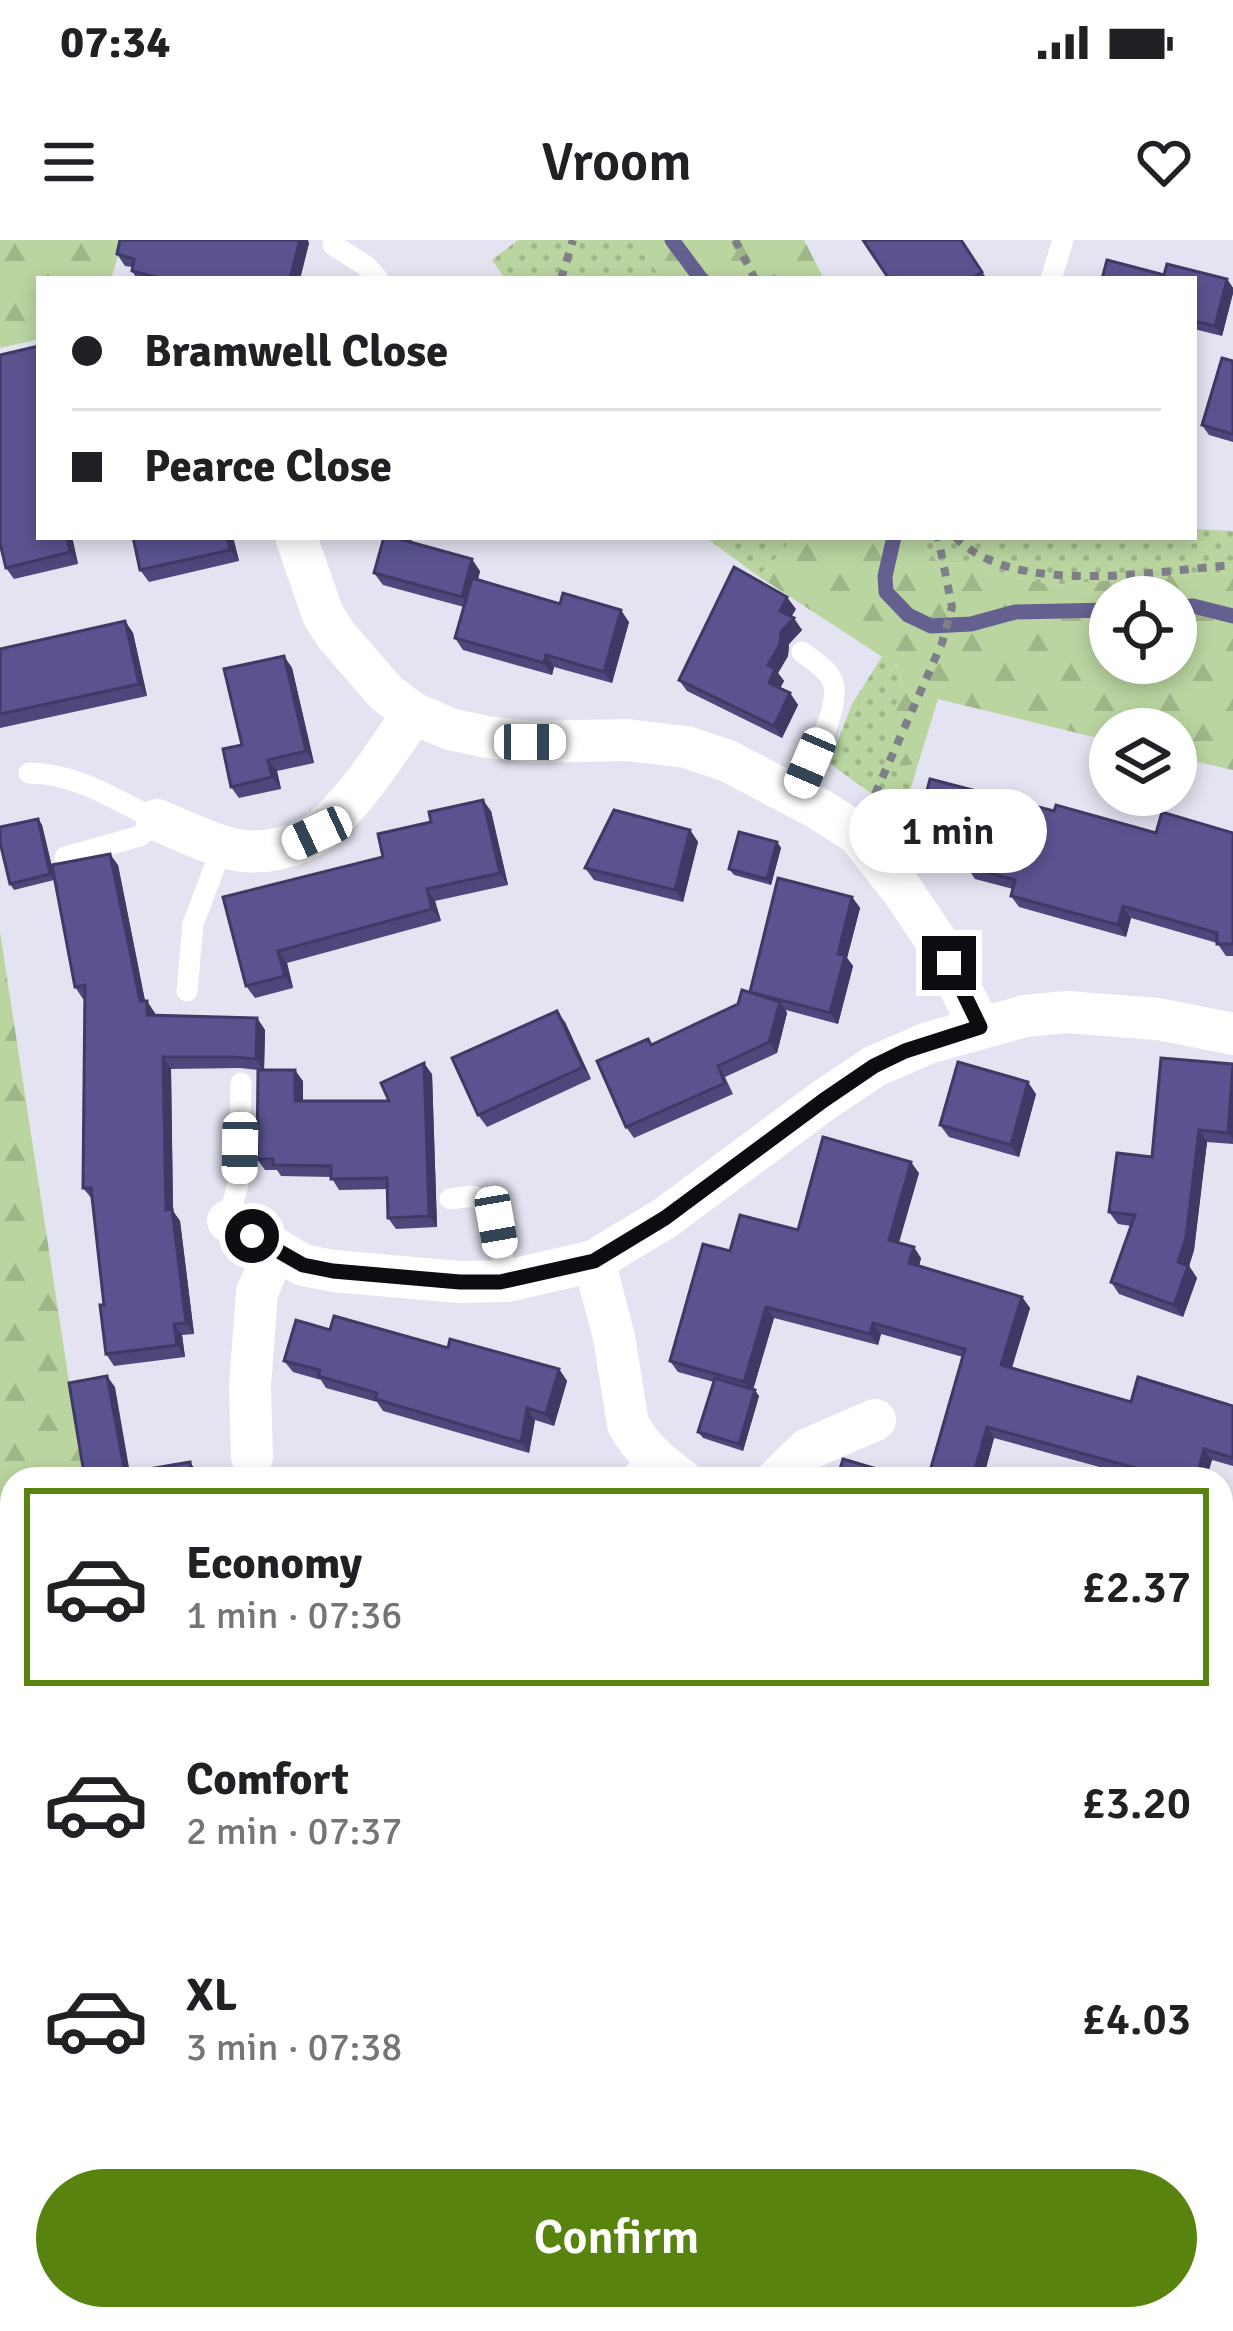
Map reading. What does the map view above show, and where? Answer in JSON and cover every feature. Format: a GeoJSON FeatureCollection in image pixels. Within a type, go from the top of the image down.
{"type":"FeatureCollection","features":[{"type":"Feature","properties":{"kind":"street"},"geometry":{"type":"LineString","coordinates":[[297,540],[316,598],[336,635],[386,693],[413,713],[450,729],[488,737],[530,742],[627,740],[686,747],[728,761],[858,834],[937,942],[980,1027]]}},
{"type":"Feature","properties":{"kind":"street"},"geometry":{"type":"LineString","coordinates":[[157,820],[236,850],[292,845],[317,833],[380,762],[413,713]]}},
{"type":"Feature","properties":{"kind":"street"},"geometry":{"type":"LineString","coordinates":[[228,1222],[303,1265],[460,1282],[507,1281],[594,1261],[665,1218],[874,1066],[905,1051],[1025,1016],[1090,1012],[1233,1034]]}},
{"type":"Feature","properties":{"kind":"street"},"geometry":{"type":"LineString","coordinates":[[252,1457],[250,1386],[256,1292],[275,1251]]}},
{"type":"Feature","properties":{"kind":"street"},"geometry":{"type":"LineString","coordinates":[[594,1261],[614,1337],[624,1411],[651,1467]]}},
{"type":"Feature","properties":{"kind":"street"},"geometry":{"type":"LineString","coordinates":[[789,1467],[808,1449],[875,1420]]}},
{"type":"Feature","properties":{"kind":"lane"},"geometry":{"type":"LineString","coordinates":[[1053,276],[1063,240]]}},
{"type":"Feature","properties":{"kind":"lane"},"geometry":{"type":"LineString","coordinates":[[333,245],[375,276]]}},
{"type":"Feature","properties":{"kind":"lane"},"geometry":{"type":"LineString","coordinates":[[795,797],[825,729],[835,689],[826,671],[802,652]]}},
{"type":"Feature","properties":{"kind":"lane"},"geometry":{"type":"LineString","coordinates":[[29,773],[78,781],[157,820],[140,836],[65,857]]}},
{"type":"Feature","properties":{"kind":"lane"},"geometry":{"type":"LineString","coordinates":[[187,991],[193,924],[223,845]]}},
{"type":"Feature","properties":{"kind":"lane"},"geometry":{"type":"LineString","coordinates":[[228,1222],[239,1180],[242,1083]]}},
{"type":"Feature","properties":{"kind":"lane"},"geometry":{"type":"LineString","coordinates":[[450,1199],[472,1196],[489,1202],[507,1281]]}},
{"type":"Feature","properties":{"kind":"path"},"geometry":{"type":"LineString","coordinates":[[562,276],[573,240]]}},
{"type":"Feature","properties":{"kind":"path"},"geometry":{"type":"LineString","coordinates":[[735,240],[753,276]]}},
{"type":"Feature","properties":{"kind":"path"},"geometry":{"type":"LineString","coordinates":[[858,834],[942,643],[952,607],[939,540]]}},
{"type":"Feature","properties":{"kind":"path"},"geometry":{"type":"LineString","coordinates":[[958,540],[1004,566],[1068,578],[1233,565]]}},
{"type":"Feature","properties":{"kind":"green space"},"geometry":{"type":"Polygon","coordinates":[[[0,240],[123,240],[112,276],[36,276],[36,340],[0,348],[0,240]]]}},
{"type":"Feature","properties":{"kind":"green space"},"geometry":{"type":"Polygon","coordinates":[[[518,240],[637,240],[659,276],[503,276],[492,260],[518,240]]]}},
{"type":"Feature","properties":{"kind":"green space"},"geometry":{"type":"Polygon","coordinates":[[[637,240],[804,240],[822,276],[659,276],[637,240]]]}},
{"type":"Feature","properties":{"kind":"green space"},"geometry":{"type":"Polygon","coordinates":[[[1197,529],[1233,531],[1233,574],[1089,576],[1089,582],[1052,585],[971,563],[940,564],[923,540],[1197,540],[1197,529]]]}},
{"type":"Feature","properties":{"kind":"green space"},"geometry":{"type":"Polygon","coordinates":[[[709,540],[789,540],[758,576],[709,540]]]}},
{"type":"Feature","properties":{"kind":"green space"},"geometry":{"type":"Polygon","coordinates":[[[789,540],[923,540],[940,564],[971,563],[1052,585],[1089,582],[1089,684],[1197,684],[1197,576],[1166,576],[1233,574],[1233,770],[1197,762],[1197,708],[1089,708],[1089,736],[938,699],[918,764],[902,766],[886,755],[901,691],[898,667],[758,576],[789,540]]]}},
{"type":"Feature","properties":{"kind":"green space"},"geometry":{"type":"Polygon","coordinates":[[[883,655],[900,675],[902,766],[918,764],[903,816],[829,763],[852,704],[883,655]]]}},
{"type":"Feature","properties":{"kind":"green space"},"geometry":{"type":"Polygon","coordinates":[[[0,932],[82,1467],[0,1467],[0,932]]]}},
{"type":"Feature","properties":{"kind":"building"},"geometry":{"type":"Polygon","coordinates":[[[120,240],[300,240],[291,276],[151,276],[132,271],[134,259],[117,254],[120,240]]]}},
{"type":"Feature","properties":{"kind":"building"},"geometry":{"type":"Polygon","coordinates":[[[863,240],[961,240],[982,272],[976,276],[887,276],[863,240]]]}},
{"type":"Feature","properties":{"kind":"building"},"geometry":{"type":"Polygon","coordinates":[[[1107,260],[1164,275],[1167,264],[1227,279],[1215,326],[1197,322],[1197,276],[1103,276],[1107,260]]]}},
{"type":"Feature","properties":{"kind":"building"},"geometry":{"type":"Polygon","coordinates":[[[36,347],[36,540],[68,540],[70,552],[6,568],[0,543],[0,355],[36,347]]]}},
{"type":"Feature","properties":{"kind":"building"},"geometry":{"type":"Polygon","coordinates":[[[1222,358],[1233,361],[1233,434],[1202,425],[1222,358]]]}},
{"type":"Feature","properties":{"kind":"building"},"geometry":{"type":"Polygon","coordinates":[[[134,540],[228,540],[230,550],[140,570],[134,540]]]}},
{"type":"Feature","properties":{"kind":"building"},"geometry":{"type":"Polygon","coordinates":[[[383,540],[403,540],[472,559],[462,597],[374,573],[383,540]]]}},
{"type":"Feature","properties":{"kind":"building"},"geometry":{"type":"Polygon","coordinates":[[[734,567],[787,597],[780,611],[794,618],[781,632],[768,665],[775,669],[769,683],[790,693],[774,726],[679,680],[734,567]]]}},
{"type":"Feature","properties":{"kind":"building"},"geometry":{"type":"Polygon","coordinates":[[[472,578],[560,604],[563,593],[621,610],[604,672],[546,655],[544,663],[455,638],[472,578]]]}},
{"type":"Feature","properties":{"kind":"building"},"geometry":{"type":"Polygon","coordinates":[[[125,621],[139,684],[0,714],[0,649],[125,621]]]}},
{"type":"Feature","properties":{"kind":"building"},"geometry":{"type":"Polygon","coordinates":[[[284,656],[306,751],[268,760],[272,777],[231,787],[223,749],[242,745],[224,669],[284,656]]]}},
{"type":"Feature","properties":{"kind":"building"},"geometry":{"type":"Polygon","coordinates":[[[930,779],[1054,811],[1056,805],[1156,833],[1161,816],[1176,816],[1233,833],[1233,944],[1217,944],[1217,933],[1123,906],[1118,925],[1011,896],[1015,880],[967,867],[970,853],[914,839],[930,779]]]}},
{"type":"Feature","properties":{"kind":"building"},"geometry":{"type":"Polygon","coordinates":[[[483,800],[500,873],[427,889],[432,909],[278,951],[285,976],[246,986],[223,897],[383,857],[378,834],[431,822],[429,812],[483,800]]]}},
{"type":"Feature","properties":{"kind":"building"},"geometry":{"type":"Polygon","coordinates":[[[614,810],[690,830],[675,890],[585,868],[614,810]]]}},
{"type":"Feature","properties":{"kind":"building"},"geometry":{"type":"Polygon","coordinates":[[[38,819],[50,874],[10,884],[0,827],[38,819]]]}},
{"type":"Feature","properties":{"kind":"building"},"geometry":{"type":"Polygon","coordinates":[[[739,832],[777,842],[767,879],[729,869],[739,832]]]}},
{"type":"Feature","properties":{"kind":"building"},"geometry":{"type":"Polygon","coordinates":[[[110,854],[140,1001],[147,1001],[147,1015],[257,1018],[256,1059],[163,1057],[166,1210],[172,1209],[186,1323],[174,1324],[177,1345],[106,1354],[91,1188],[83,1188],[85,985],[75,987],[52,865],[110,854]]]}},
{"type":"Feature","properties":{"kind":"building"},"geometry":{"type":"Polygon","coordinates":[[[778,878],[852,897],[838,954],[845,955],[830,1013],[750,992],[778,878]]]}},
{"type":"Feature","properties":{"kind":"building"},"geometry":{"type":"Polygon","coordinates":[[[742,990],[780,1002],[769,1042],[718,1066],[725,1083],[626,1127],[597,1061],[648,1039],[651,1045],[738,1004],[742,990]]]}},
{"type":"Feature","properties":{"kind":"building"},"geometry":{"type":"Polygon","coordinates":[[[557,1011],[583,1067],[478,1115],[452,1058],[557,1011]]]}},
{"type":"Feature","properties":{"kind":"building"},"geometry":{"type":"Polygon","coordinates":[[[1161,1058],[1233,1064],[1228,1133],[1199,1130],[1186,1238],[1178,1262],[1188,1266],[1174,1305],[1111,1282],[1135,1215],[1109,1212],[1117,1153],[1152,1157],[1161,1058]]]}},
{"type":"Feature","properties":{"kind":"building"},"geometry":{"type":"Polygon","coordinates":[[[958,1062],[1028,1082],[1011,1145],[940,1125],[958,1062]]]}},
{"type":"Feature","properties":{"kind":"building"},"geometry":{"type":"Polygon","coordinates":[[[424,1063],[429,1216],[388,1218],[387,1178],[331,1179],[331,1166],[273,1165],[273,1159],[257,1159],[258,1070],[295,1070],[295,1101],[389,1101],[381,1083],[424,1063]]]}},
{"type":"Feature","properties":{"kind":"building"},"geometry":{"type":"Polygon","coordinates":[[[823,1137],[911,1162],[889,1240],[914,1247],[909,1263],[1022,1297],[1001,1365],[1131,1402],[1138,1377],[1233,1406],[1233,1458],[1204,1449],[1199,1467],[1132,1467],[987,1427],[975,1467],[931,1467],[965,1349],[873,1323],[870,1334],[766,1307],[744,1382],[670,1361],[703,1244],[730,1251],[740,1215],[798,1230],[823,1137]]]}},
{"type":"Feature","properties":{"kind":"building"},"geometry":{"type":"Polygon","coordinates":[[[334,1316],[448,1348],[450,1339],[559,1369],[546,1414],[527,1408],[521,1442],[375,1399],[377,1393],[284,1361],[296,1320],[330,1330],[334,1316]]]}},
{"type":"Feature","properties":{"kind":"building"},"geometry":{"type":"Polygon","coordinates":[[[107,1376],[124,1467],[83,1467],[69,1383],[107,1376]]]}},
{"type":"Feature","properties":{"kind":"building"},"geometry":{"type":"Polygon","coordinates":[[[715,1378],[755,1390],[739,1444],[698,1432],[715,1378]]]}},
{"type":"Feature","properties":{"kind":"building"},"geometry":{"type":"Polygon","coordinates":[[[843,1459],[870,1467],[841,1467],[843,1459]]]}},
{"type":"Feature","properties":{"kind":"waterway"},"geometry":{"type":"LineString","coordinates":[[672,240],[699,276]]}},
{"type":"Feature","properties":{"kind":"waterway"},"geometry":{"type":"LineString","coordinates":[[893,540],[886,592],[908,615],[931,626],[971,624],[1015,612],[1089,610]]}},
{"type":"Feature","properties":{"kind":"waterway"},"geometry":{"type":"LineString","coordinates":[[1197,607],[1233,616]]}},
{"type":"Feature","properties":{"kind":"route"},"geometry":{"type":"LineString","coordinates":[[252,1236],[303,1265],[460,1282],[500,1282],[594,1261],[665,1218],[874,1066],[980,1027],[949,963]]}}]}
